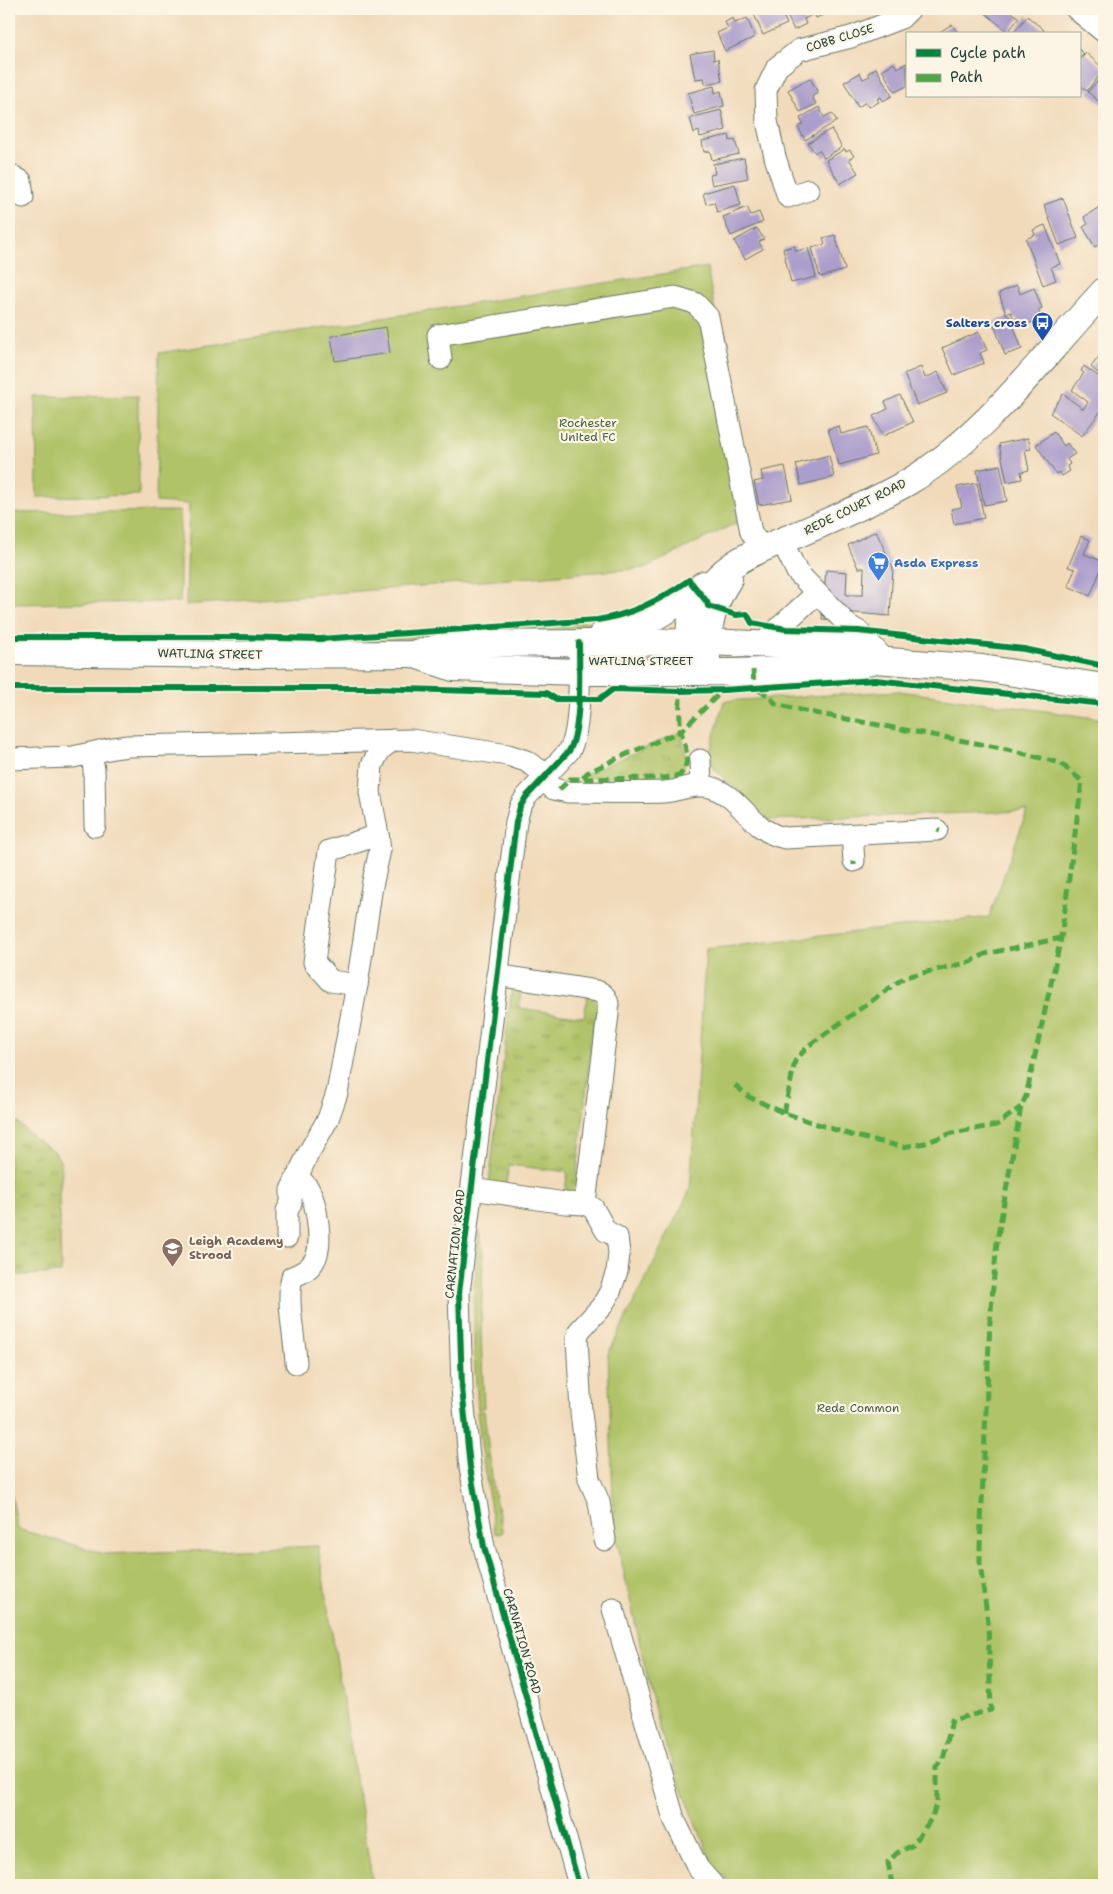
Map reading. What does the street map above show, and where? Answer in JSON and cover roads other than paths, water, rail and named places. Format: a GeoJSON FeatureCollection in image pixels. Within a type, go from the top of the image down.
{"type":"FeatureCollection","features":[{"type":"Feature","properties":{"kind":"main road","name":"REDE COURT ROAD"},"geometry":{"type":"LineString","coordinates":[[579,643],[655,616],[748,560],[881,497],[912,479],[943,458],[993,415],[1104,291]]}},
{"type":"Feature","properties":{"kind":"main road"},"geometry":{"type":"LineString","coordinates":[[698,672],[698,642],[713,608],[748,560]]}},
{"type":"Feature","properties":{"kind":"main road"},"geometry":{"type":"LineString","coordinates":[[742,644],[730,629],[726,597],[748,560]]}},
{"type":"Feature","properties":{"kind":"main road","name":"WATLING STREET"},"geometry":{"type":"LineString","coordinates":[[9,652],[242,655],[412,654],[456,644],[698,642],[847,648],[881,661]]}},
{"type":"Feature","properties":{"kind":"main road","name":"WATLING STREET"},"geometry":{"type":"LineString","coordinates":[[412,654],[453,668],[579,672],[698,672],[848,668],[881,661]]}},
{"type":"Feature","properties":{"kind":"main road"},"geometry":{"type":"LineString","coordinates":[[881,661],[982,668],[1104,687]]}},
{"type":"Feature","properties":{"kind":"street","name":"COBB CLOSE"},"geometry":{"type":"LineString","coordinates":[[808,190],[788,197],[775,157],[767,121],[766,90],[777,67],[799,50],[851,37],[901,18],[910,9]]}},
{"type":"Feature","properties":{"kind":"street"},"geometry":{"type":"LineString","coordinates":[[1076,9],[1104,32]]}},
{"type":"Feature","properties":{"kind":"street"},"geometry":{"type":"LineString","coordinates":[[9,174],[21,181],[23,197]]}},
{"type":"Feature","properties":{"kind":"street"},"geometry":{"type":"LineString","coordinates":[[441,359],[438,335],[675,297],[695,303],[708,317],[751,532],[748,560],[797,572],[848,625],[858,631],[881,661]]}},
{"type":"Feature","properties":{"kind":"street"},"geometry":{"type":"LineString","coordinates":[[767,645],[769,637],[817,593]]}},
{"type":"Feature","properties":{"kind":"street","name":"CARNATION ROAD"},"geometry":{"type":"LineString","coordinates":[[579,643],[577,719],[574,741],[569,750],[523,802],[517,816],[459,1293],[462,1388],[470,1467],[484,1547],[579,1885]]}},
{"type":"Feature","properties":{"kind":"street"},"geometry":{"type":"LineString","coordinates":[[287,1237],[287,1210],[291,1203],[291,1190],[326,1124],[334,1103],[357,985],[364,930],[380,850],[370,792],[372,766],[380,750],[393,740]]}},
{"type":"Feature","properties":{"kind":"street"},"geometry":{"type":"LineString","coordinates":[[9,759],[74,757],[128,746],[411,740],[503,753],[526,761],[554,789],[568,792],[659,792],[709,786],[726,794],[742,807],[764,830],[778,836],[792,838],[937,830]]}},
{"type":"Feature","properties":{"kind":"street"},"geometry":{"type":"LineString","coordinates":[[91,754],[94,770],[95,826]]}},
{"type":"Feature","properties":{"kind":"street"},"geometry":{"type":"LineString","coordinates":[[700,760],[701,786]]}},
{"type":"Feature","properties":{"kind":"street"},"geometry":{"type":"LineString","coordinates":[[357,985],[331,981],[314,962],[325,879],[329,851],[378,834]]}},
{"type":"Feature","properties":{"kind":"street"},"geometry":{"type":"LineString","coordinates":[[852,835],[854,861]]}},
{"type":"Feature","properties":{"kind":"street"},"geometry":{"type":"LineString","coordinates":[[497,976],[597,991],[604,994],[607,1000],[608,1014],[589,1206],[605,1229],[616,1236],[619,1243],[617,1271],[610,1292],[602,1306],[579,1330],[577,1338],[581,1412],[589,1479],[600,1502],[605,1540]]}},
{"type":"Feature","properties":{"kind":"street"},"geometry":{"type":"LineString","coordinates":[[296,1362],[290,1300],[291,1280],[292,1277],[314,1263],[318,1253],[319,1237],[310,1191],[297,1177]]}},
{"type":"Feature","properties":{"kind":"street","name":"CARNATION ROAD"},"geometry":{"type":"LineString","coordinates":[[472,1189],[589,1206]]}},
{"type":"Feature","properties":{"kind":"street"},"geometry":{"type":"LineString","coordinates":[[613,1609],[674,1819],[698,1868],[713,1885]]}},
{"type":"Feature","properties":{"kind":"place","name":"Salters cross"},"geometry":{"type":"Point","coordinates":[1043,342]}},
{"type":"Feature","properties":{"kind":"place","name":"Asda Express"},"geometry":{"type":"Point","coordinates":[878,582]}},
{"type":"Feature","properties":{"kind":"place","name":"Leigh Academy Strood"},"geometry":{"type":"Point","coordinates":[173,1267]}},
{"type":"Feature","properties":{"kind":"park label","name":"Rochester United FC"},"geometry":{"type":"Point","coordinates":[588,430]}},
{"type":"Feature","properties":{"kind":"park label","name":"Rede Common"},"geometry":{"type":"Point","coordinates":[858,1408]}}]}
